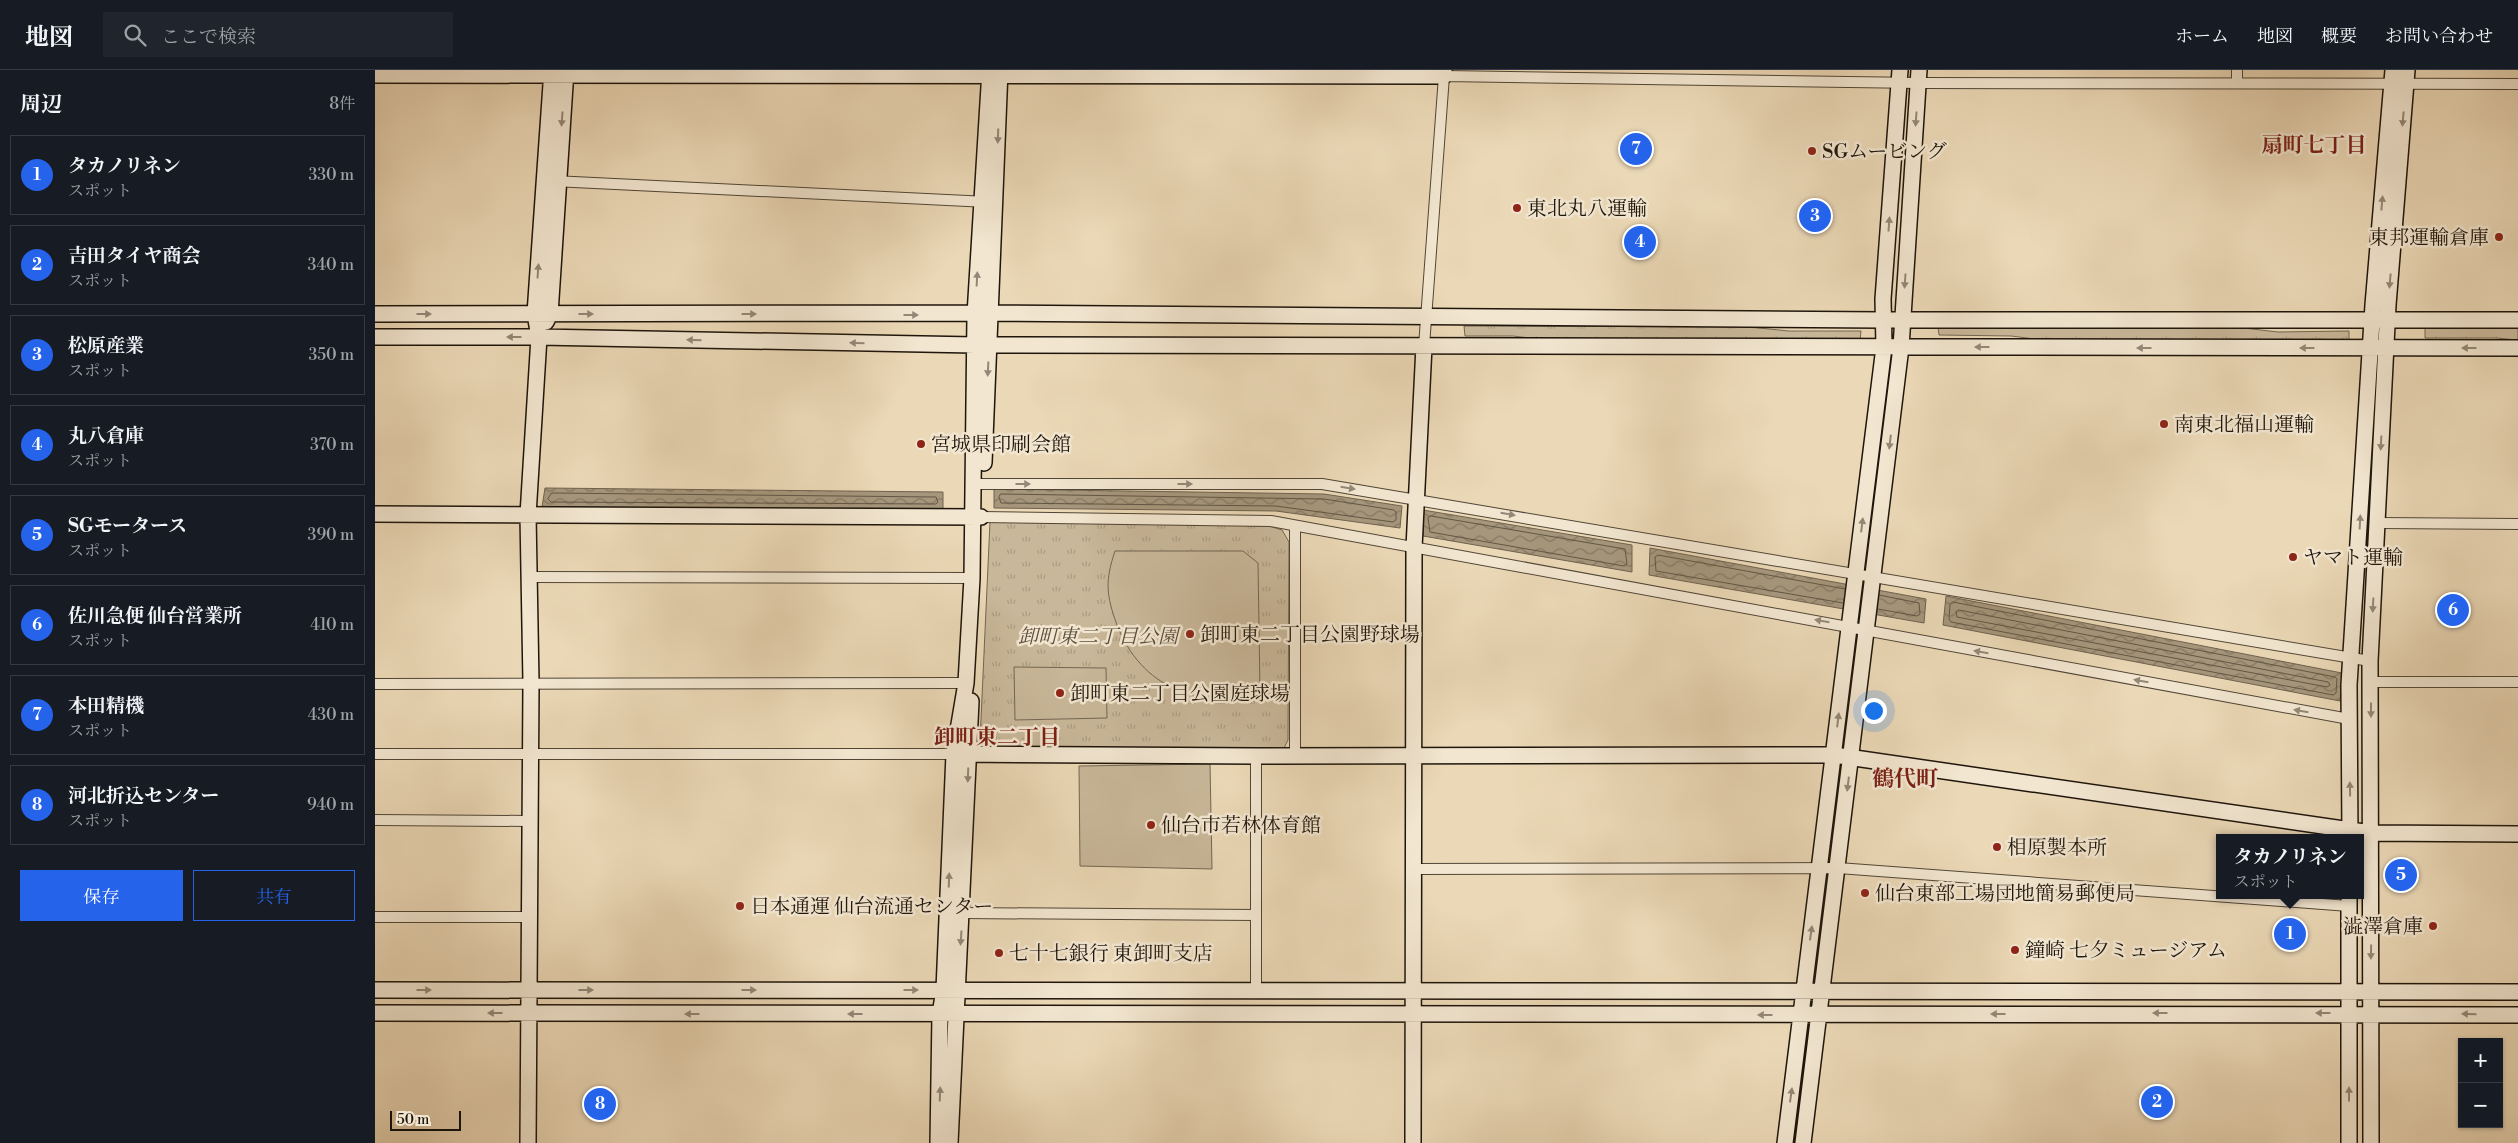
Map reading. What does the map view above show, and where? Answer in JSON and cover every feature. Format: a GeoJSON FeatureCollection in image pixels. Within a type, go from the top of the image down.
{"type":"FeatureCollection","features":[{"type":"Feature","properties":{"kind":"street"},"geometry":{"type":"LineString","coordinates":[[2237,70],[2237,82]]}},
{"type":"Feature","properties":{"kind":"street"},"geometry":{"type":"LineString","coordinates":[[951,1143],[956,1014],[951,990],[961,754],[979,484],[983,345],[991,313],[989,202],[995,72]]}},
{"type":"Feature","properties":{"kind":"street"},"geometry":{"type":"LineString","coordinates":[[375,75],[995,72],[1444,73],[1919,76],[2237,82],[2400,76],[2518,84]]}},
{"type":"Feature","properties":{"kind":"street"},"geometry":{"type":"LineString","coordinates":[[528,1143],[528,821],[531,683],[528,515],[559,73]]}},
{"type":"Feature","properties":{"kind":"street"},"geometry":{"type":"LineString","coordinates":[[1413,1143],[1414,548],[1425,317],[1444,73]]}},
{"type":"Feature","properties":{"kind":"street"},"geometry":{"type":"LineString","coordinates":[[1785,1143],[1883,347],[1882,320],[1900,76]]}},
{"type":"Feature","properties":{"kind":"street"},"geometry":{"type":"LineString","coordinates":[[1803,1143],[1901,347],[1919,76]]}},
{"type":"Feature","properties":{"kind":"street"},"geometry":{"type":"LineString","coordinates":[[2371,1143],[2370,661],[2378,523],[2378,348],[2400,76]]}},
{"type":"Feature","properties":{"kind":"street"},"geometry":{"type":"LineString","coordinates":[[551,181],[989,202]]}},
{"type":"Feature","properties":{"kind":"street"},"geometry":{"type":"LineString","coordinates":[[983,345],[975,315],[989,202]]}},
{"type":"Feature","properties":{"kind":"street"},"geometry":{"type":"LineString","coordinates":[[375,314],[975,315],[991,313],[1882,320],[2518,320]]}},
{"type":"Feature","properties":{"kind":"street"},"geometry":{"type":"LineString","coordinates":[[375,337],[539,337],[983,345],[2518,348]]}},
{"type":"Feature","properties":{"kind":"street"},"geometry":{"type":"LineString","coordinates":[[2350,834],[2349,719],[2352,658],[2378,348]]}},
{"type":"Feature","properties":{"kind":"street"},"geometry":{"type":"LineString","coordinates":[[979,484],[1322,484],[2370,661]]}},
{"type":"Feature","properties":{"kind":"street"},"geometry":{"type":"LineString","coordinates":[[375,514],[977,517],[1271,521],[1414,548],[1850,624],[1867,631],[2349,719]]}},
{"type":"Feature","properties":{"kind":"street"},"geometry":{"type":"LineString","coordinates":[[938,1143],[940,1014],[951,990],[962,913],[961,754],[971,578],[977,517]]}},
{"type":"Feature","properties":{"kind":"street"},"geometry":{"type":"LineString","coordinates":[[2378,523],[2518,524]]}},
{"type":"Feature","properties":{"kind":"street"},"geometry":{"type":"LineString","coordinates":[[1295,526],[1295,756]]}},
{"type":"Feature","properties":{"kind":"street"},"geometry":{"type":"LineString","coordinates":[[530,578],[971,578]]}},
{"type":"Feature","properties":{"kind":"street"},"geometry":{"type":"LineString","coordinates":[[375,684],[966,682]]}},
{"type":"Feature","properties":{"kind":"street"},"geometry":{"type":"LineString","coordinates":[[2370,682],[2518,682]]}},
{"type":"Feature","properties":{"kind":"street"},"geometry":{"type":"LineString","coordinates":[[375,754],[1834,755],[2350,834],[2518,834]]}},
{"type":"Feature","properties":{"kind":"street"},"geometry":{"type":"LineString","coordinates":[[1256,756],[1256,991]]}},
{"type":"Feature","properties":{"kind":"street"},"geometry":{"type":"LineString","coordinates":[[375,820],[528,821]]}},
{"type":"Feature","properties":{"kind":"street"},"geometry":{"type":"LineString","coordinates":[[1414,870],[1838,868],[2216,892]]}},
{"type":"Feature","properties":{"kind":"street"},"geometry":{"type":"LineString","coordinates":[[2318,899],[2349,901],[2349,1143]]}},
{"type":"Feature","properties":{"kind":"street"},"geometry":{"type":"LineString","coordinates":[[962,913],[1256,915]]}},
{"type":"Feature","properties":{"kind":"street"},"geometry":{"type":"LineString","coordinates":[[375,917],[529,917]]}},
{"type":"Feature","properties":{"kind":"street"},"geometry":{"type":"LineString","coordinates":[[375,990],[2518,992]]}},
{"type":"Feature","properties":{"kind":"street"},"geometry":{"type":"LineString","coordinates":[[375,1013],[2518,1014]]}},
{"type":"Feature","properties":{"kind":"green space"},"geometry":{"type":"Polygon","coordinates":[[[1464,326],[1749,327],[1789,331],[1861,331],[1860,341],[1547,340],[1513,336],[1465,336],[1464,326]]]}},
{"type":"Feature","properties":{"kind":"green space"},"geometry":{"type":"Polygon","coordinates":[[[1938,327],[2235,327],[2278,332],[2349,331],[2349,341],[2051,341],[2011,336],[1939,335],[1938,327]]]}},
{"type":"Feature","properties":{"kind":"green space"},"geometry":{"type":"Polygon","coordinates":[[[2425,327],[2518,328],[2518,340],[2496,338],[2425,338],[2425,327]]]}},
{"type":"Feature","properties":{"kind":"green space","name":"卸町東二丁目公園"},"geometry":{"type":"Polygon","coordinates":[[[990,522],[1269,526],[1282,530],[1289,542],[1288,740],[1284,748],[986,749],[980,741],[990,522]]]}},
{"type":"Feature","properties":{"kind":"green space","name":"卸町東二丁目公園野球場"},"geometry":{"type":"Polygon","coordinates":[[[1115,551],[1243,551],[1258,563],[1260,692],[1237,697],[1215,698],[1194,695],[1174,688],[1156,678],[1141,664],[1127,646],[1117,625],[1111,605],[1108,580],[1115,551]]]}},
{"type":"Feature","properties":{"kind":"green space","name":"卸町東二丁目公園庭球場"},"geometry":{"type":"Polygon","coordinates":[[[1014,667],[1106,668],[1107,718],[1015,720],[1014,667]]]}},
{"type":"Feature","properties":{"kind":"green space"},"geometry":{"type":"Polygon","coordinates":[[[1210,764],[1212,869],[1080,866],[1079,766],[1210,764]]]}},
{"type":"Feature","properties":{"kind":"water"},"geometry":{"type":"Polygon","coordinates":[[[545,488],[943,492],[943,510],[542,507],[545,488]]]}},
{"type":"Feature","properties":{"kind":"water"},"geometry":{"type":"Polygon","coordinates":[[[994,489],[1324,494],[1402,506],[1400,528],[1276,511],[994,508],[994,489]]]}},
{"type":"Feature","properties":{"kind":"water"},"geometry":{"type":"Polygon","coordinates":[[[1423,510],[1632,545],[1632,572],[1423,536],[1423,510]]]}},
{"type":"Feature","properties":{"kind":"water"},"geometry":{"type":"Polygon","coordinates":[[[1650,548],[1926,599],[1924,623],[1649,575],[1650,548]]]}},
{"type":"Feature","properties":{"kind":"water"},"geometry":{"type":"Polygon","coordinates":[[[1946,596],[2342,673],[2340,701],[1943,625],[1946,596]]]}},
{"type":"Feature","properties":{"kind":"place","name":"本田精機"},"geometry":{"type":"Point","coordinates":[1636,149]}},
{"type":"Feature","properties":{"kind":"place","name":"SGムービング"},"geometry":{"type":"Point","coordinates":[1812,151]}},
{"type":"Feature","properties":{"kind":"place","name":"東北丸八運輸"},"geometry":{"type":"Point","coordinates":[1517,208]}},
{"type":"Feature","properties":{"kind":"place","name":"松原産業"},"geometry":{"type":"Point","coordinates":[1815,216]}},
{"type":"Feature","properties":{"kind":"place","name":"東邦運輸倉庫"},"geometry":{"type":"Point","coordinates":[2499,237]}},
{"type":"Feature","properties":{"kind":"place","name":"丸八倉庫"},"geometry":{"type":"Point","coordinates":[1640,242]}},
{"type":"Feature","properties":{"kind":"place","name":"南東北福山運輸"},"geometry":{"type":"Point","coordinates":[2164,424]}},
{"type":"Feature","properties":{"kind":"place","name":"宮城県印刷会館"},"geometry":{"type":"Point","coordinates":[921,444]}},
{"type":"Feature","properties":{"kind":"place","name":"ヤマト運輸"},"geometry":{"type":"Point","coordinates":[2293,557]}},
{"type":"Feature","properties":{"kind":"place","name":"佐川急便 仙台営業所"},"geometry":{"type":"Point","coordinates":[2453,610]}},
{"type":"Feature","properties":{"kind":"place","name":"卸町東二丁目公園野球場"},"geometry":{"type":"Point","coordinates":[1190,634]}},
{"type":"Feature","properties":{"kind":"place","name":"卸町東二丁目公園庭球場"},"geometry":{"type":"Point","coordinates":[1060,693]}},
{"type":"Feature","properties":{"kind":"place","name":"仙台市若林体育館"},"geometry":{"type":"Point","coordinates":[1151,825]}},
{"type":"Feature","properties":{"kind":"place","name":"相原製本所"},"geometry":{"type":"Point","coordinates":[1997,847]}},
{"type":"Feature","properties":{"kind":"place","name":"SGモータース"},"geometry":{"type":"Point","coordinates":[2401,875]}},
{"type":"Feature","properties":{"kind":"place","name":"仙台東部工場団地簡易郵便局"},"geometry":{"type":"Point","coordinates":[1865,893]}},
{"type":"Feature","properties":{"kind":"place","name":"日本通運 仙台流通センター"},"geometry":{"type":"Point","coordinates":[740,906]}},
{"type":"Feature","properties":{"kind":"place","name":"澁澤倉庫"},"geometry":{"type":"Point","coordinates":[2433,926]}},
{"type":"Feature","properties":{"kind":"place","name":"タカノリネン"},"geometry":{"type":"Point","coordinates":[2290,934]}},
{"type":"Feature","properties":{"kind":"place","name":"鐘崎 七夕ミュージアム"},"geometry":{"type":"Point","coordinates":[2015,950]}},
{"type":"Feature","properties":{"kind":"place","name":"七十七銀行 東卸町支店"},"geometry":{"type":"Point","coordinates":[999,953]}},
{"type":"Feature","properties":{"kind":"place","name":"吉田タイヤ商会"},"geometry":{"type":"Point","coordinates":[2157,1102]}},
{"type":"Feature","properties":{"kind":"place","name":"河北折込センター"},"geometry":{"type":"Point","coordinates":[600,1104]}},
{"type":"Feature","properties":{"kind":"district","name":"扇町七丁目"},"geometry":{"type":"Point","coordinates":[2314,145]}},
{"type":"Feature","properties":{"kind":"district","name":"卸町東二丁目"},"geometry":{"type":"Point","coordinates":[997,737]}},
{"type":"Feature","properties":{"kind":"district","name":"鶴代町"},"geometry":{"type":"Point","coordinates":[1905,778]}}]}
